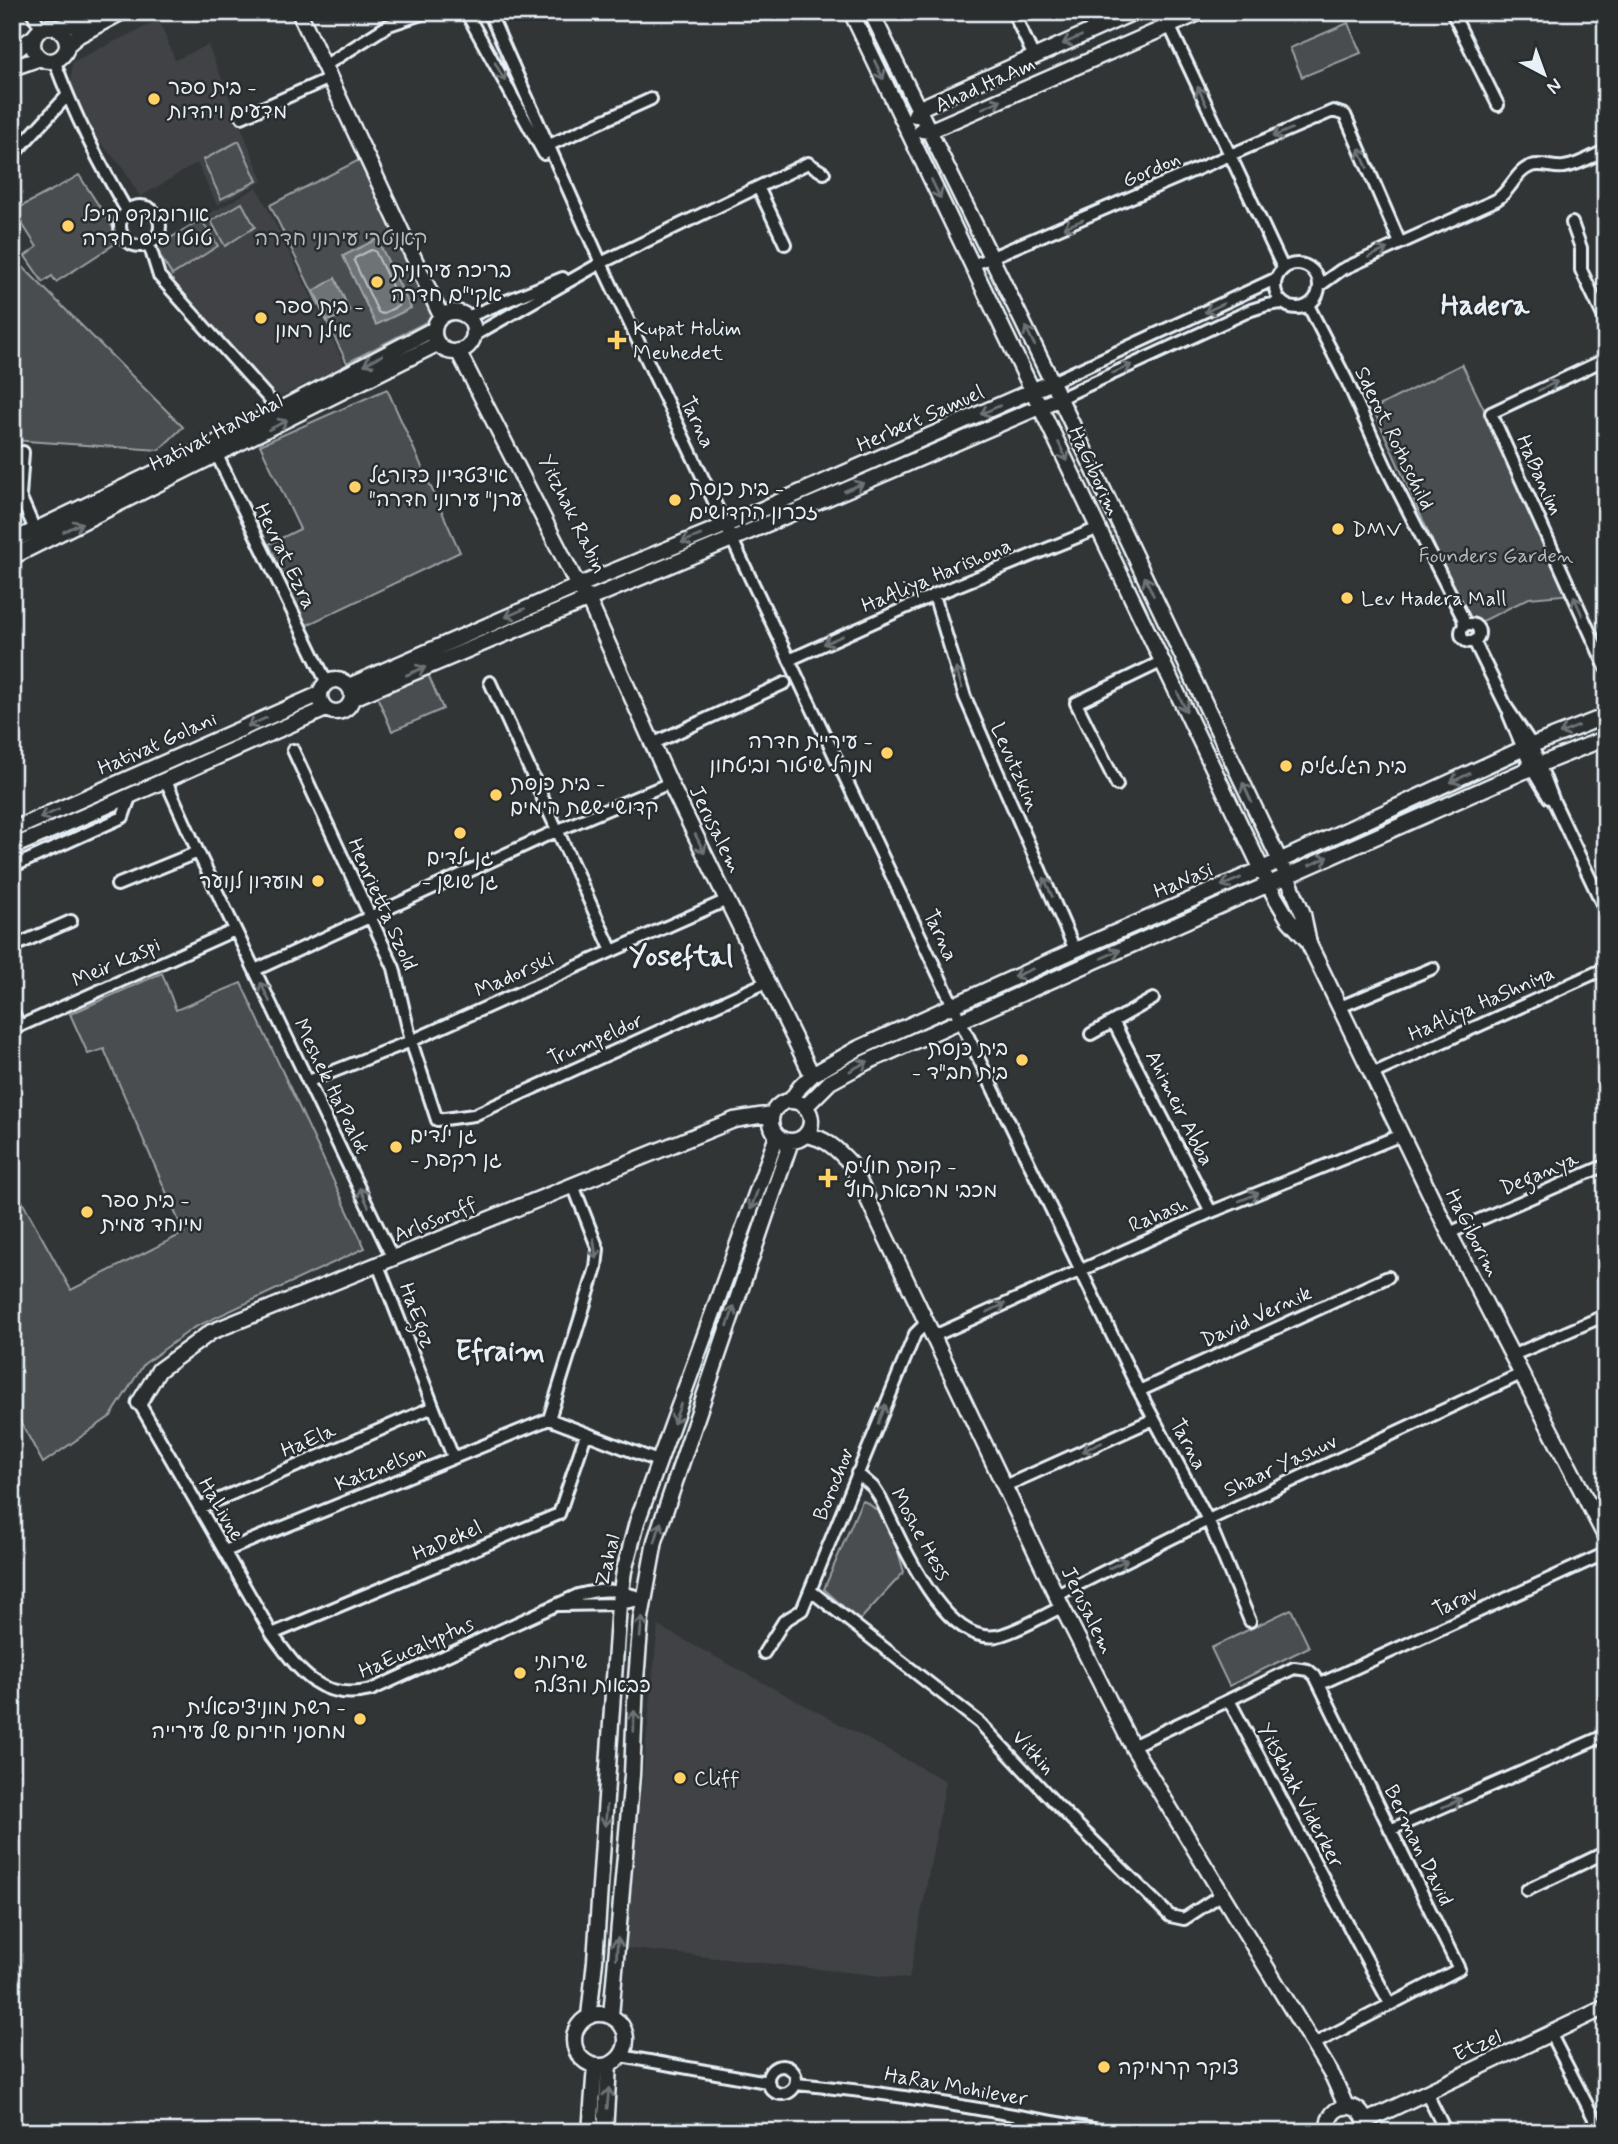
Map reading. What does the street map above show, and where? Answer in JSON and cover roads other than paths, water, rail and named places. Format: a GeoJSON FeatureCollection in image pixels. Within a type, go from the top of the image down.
{"type":"FeatureCollection","features":[{"type":"Feature","properties":{"kind":"street"},"geometry":{"type":"LineString","coordinates":[[32,12],[44,32]]}},
{"type":"Feature","properties":{"kind":"street"},"geometry":{"type":"LineString","coordinates":[[12,53],[44,32],[73,24],[94,12]]}},
{"type":"Feature","properties":{"kind":"street"},"geometry":{"type":"LineString","coordinates":[[12,68],[63,54],[67,45],[79,35],[122,12]]}},
{"type":"Feature","properties":{"kind":"street"},"geometry":{"type":"LineString","coordinates":[[299,12],[444,314]]}},
{"type":"Feature","properties":{"kind":"street"},"geometry":{"type":"LineString","coordinates":[[309,12],[444,314]]}},
{"type":"Feature","properties":{"kind":"street"},"geometry":{"type":"LineString","coordinates":[[332,61],[389,24],[428,12]]}},
{"type":"Feature","properties":{"kind":"street"},"geometry":{"type":"LineString","coordinates":[[466,12],[483,12]]}},
{"type":"Feature","properties":{"kind":"street","name":"Tarna"},"geometry":{"type":"LineString","coordinates":[[466,12],[601,263]]}},
{"type":"Feature","properties":{"kind":"street","name":"Tarna"},"geometry":{"type":"LineString","coordinates":[[489,12],[547,146],[732,540],[1139,1391],[1208,1520],[1250,1621]]}},
{"type":"Feature","properties":{"kind":"street","name":"HaGiborim"},"geometry":{"type":"LineString","coordinates":[[851,12],[1269,884],[1289,920],[1310,943]]}},
{"type":"Feature","properties":{"kind":"street","name":"HaGiborim"},"geometry":{"type":"LineString","coordinates":[[871,12],[1060,398],[1280,861],[1303,914],[1310,943],[1401,1135],[1511,1356],[1606,1538]]}},
{"type":"Feature","properties":{"kind":"street"},"geometry":{"type":"LineString","coordinates":[[1013,12],[1034,57]]}},
{"type":"Feature","properties":{"kind":"street","name":"Ahad HaAm"},"geometry":{"type":"LineString","coordinates":[[1134,12],[918,109],[906,127],[929,131],[1166,19],[1201,12]]}},
{"type":"Feature","properties":{"kind":"street"},"geometry":{"type":"LineString","coordinates":[[1452,12],[1498,105]]}},
{"type":"Feature","properties":{"kind":"street"},"geometry":{"type":"LineString","coordinates":[[1166,19],[1283,268]]}},
{"type":"Feature","properties":{"kind":"street"},"geometry":{"type":"LineString","coordinates":[[44,32],[64,35],[67,45]]}},
{"type":"Feature","properties":{"kind":"street"},"geometry":{"type":"LineString","coordinates":[[44,32],[34,50],[48,59],[91,149],[127,211]]}},
{"type":"Feature","properties":{"kind":"street"},"geometry":{"type":"LineString","coordinates":[[242,117],[330,78]]}},
{"type":"Feature","properties":{"kind":"street"},"geometry":{"type":"LineString","coordinates":[[12,156],[67,96]]}},
{"type":"Feature","properties":{"kind":"street"},"geometry":{"type":"LineString","coordinates":[[547,146],[651,99]]}},
{"type":"Feature","properties":{"kind":"street","name":"Gordon"},"geometry":{"type":"LineString","coordinates":[[973,265],[1333,111],[1345,116],[1399,243]]}},
{"type":"Feature","properties":{"kind":"street"},"geometry":{"type":"LineString","coordinates":[[1319,286],[1315,273],[1310,268],[1297,264],[1283,268],[1276,279],[1275,292],[1282,303],[1295,308],[1308,305],[1314,300],[1319,286],[1341,270],[1502,197],[1520,173],[1530,166],[1539,164],[1566,167],[1606,150]]}},
{"type":"Feature","properties":{"kind":"street"},"geometry":{"type":"LineString","coordinates":[[467,317],[601,263],[808,163],[824,173]]}},
{"type":"Feature","properties":{"kind":"street"},"geometry":{"type":"LineString","coordinates":[[758,187],[785,244]]}},
{"type":"Feature","properties":{"kind":"street"},"geometry":{"type":"LineString","coordinates":[[138,206],[145,207],[156,215],[160,226],[159,233],[149,244],[134,246],[123,238],[119,225],[127,211],[138,206]]}},
{"type":"Feature","properties":{"kind":"street"},"geometry":{"type":"LineString","coordinates":[[1572,223],[1581,248],[1581,270],[1606,322]]}},
{"type":"Feature","properties":{"kind":"street"},"geometry":{"type":"LineString","coordinates":[[149,244],[159,276],[279,410]]}},
{"type":"Feature","properties":{"kind":"street"},"geometry":{"type":"LineString","coordinates":[[466,345],[474,329],[467,317],[454,311],[444,314],[433,329],[438,344],[449,351],[466,345],[601,263]]}},
{"type":"Feature","properties":{"kind":"street","name":"Herbert Samuel"},"geometry":{"type":"LineString","coordinates":[[582,584],[726,525],[1034,391],[1276,279]]}},
{"type":"Feature","properties":{"kind":"street","name":"Herbert Samuel"},"geometry":{"type":"LineString","coordinates":[[588,599],[732,540],[1060,398],[1251,310],[1267,304],[1282,303]]}},
{"type":"Feature","properties":{"kind":"street","name":"Sderot Rothschild"},"geometry":{"type":"LineString","coordinates":[[1308,305],[1463,618],[1463,639],[1468,642],[1474,640],[1527,747]]}},
{"type":"Feature","properties":{"kind":"street","name":"Hativat HaNahal"},"geometry":{"type":"LineString","coordinates":[[12,557],[215,450],[279,410],[433,329]]}},
{"type":"Feature","properties":{"kind":"street","name":"Hativat HaNahal"},"geometry":{"type":"LineString","coordinates":[[12,541],[215,450],[438,344]]}},
{"type":"Feature","properties":{"kind":"street","name":"Yitzhak Rabin"},"geometry":{"type":"LineString","coordinates":[[466,345],[588,599]]}},
{"type":"Feature","properties":{"kind":"street","name":"HaBanim"},"geometry":{"type":"LineString","coordinates":[[1606,359],[1490,412],[1606,668]]}},
{"type":"Feature","properties":{"kind":"street","name":"Hevrat Ezra"},"geometry":{"type":"LineString","coordinates":[[215,450],[323,688]]}},
{"type":"Feature","properties":{"kind":"street"},"geometry":{"type":"LineString","coordinates":[[23,452],[20,496],[35,530]]}},
{"type":"Feature","properties":{"kind":"street","name":"HaAliya Harishona"},"geometry":{"type":"LineString","coordinates":[[789,660],[934,595],[1099,528]]}},
{"type":"Feature","properties":{"kind":"street"},"geometry":{"type":"LineString","coordinates":[[351,692],[336,680],[323,688],[320,700],[326,709],[335,713],[345,710],[351,692],[582,584]]}},
{"type":"Feature","properties":{"kind":"street","name":"Levutzkin"},"geometry":{"type":"LineString","coordinates":[[934,595],[965,697],[1075,950]]}},
{"type":"Feature","properties":{"kind":"street"},"geometry":{"type":"LineString","coordinates":[[351,692],[588,599]]}},
{"type":"Feature","properties":{"kind":"street","name":"Jerusalem"},"geometry":{"type":"LineString","coordinates":[[588,599],[670,783],[812,1075]]}},
{"type":"Feature","properties":{"kind":"street"},"geometry":{"type":"LineString","coordinates":[[1117,785],[1076,703],[1163,661]]}},
{"type":"Feature","properties":{"kind":"street"},"geometry":{"type":"LineString","coordinates":[[490,682],[612,951]]}},
{"type":"Feature","properties":{"kind":"street"},"geometry":{"type":"LineString","coordinates":[[652,744],[785,683]]}},
{"type":"Feature","properties":{"kind":"street","name":"Hativat Golani"},"geometry":{"type":"LineString","coordinates":[[12,830],[323,688]]}},
{"type":"Feature","properties":{"kind":"street","name":"Hativat Golani"},"geometry":{"type":"LineString","coordinates":[[12,847],[326,709]]}},
{"type":"Feature","properties":{"kind":"street","name":"HaNasi"},"geometry":{"type":"LineString","coordinates":[[790,1101],[812,1075],[857,1049],[953,1004],[1280,861],[1527,747],[1606,716]]}},
{"type":"Feature","properties":{"kind":"street","name":"HaNasi"},"geometry":{"type":"LineString","coordinates":[[805,1107],[830,1083],[857,1067],[1536,766],[1606,738]]}},
{"type":"Feature","properties":{"kind":"street"},"geometry":{"type":"LineString","coordinates":[[1527,747],[1543,790],[1553,802],[1606,912]]}},
{"type":"Feature","properties":{"kind":"street","name":"Henrietta Szold"},"geometry":{"type":"LineString","coordinates":[[293,750],[394,968],[411,1041],[437,1120]]}},
{"type":"Feature","properties":{"kind":"street","name":"Meshek HaPoalot"},"geometry":{"type":"LineString","coordinates":[[166,780],[393,1259]]}},
{"type":"Feature","properties":{"kind":"street"},"geometry":{"type":"LineString","coordinates":[[255,970],[556,831],[670,783]]}},
{"type":"Feature","properties":{"kind":"street","name":"Hativat Golani"},"geometry":{"type":"LineString","coordinates":[[12,867],[123,817],[130,797]]}},
{"type":"Feature","properties":{"kind":"street"},"geometry":{"type":"LineString","coordinates":[[117,885],[198,852]]}},
{"type":"Feature","properties":{"kind":"street","name":"Madorski"},"geometry":{"type":"LineString","coordinates":[[309,1081],[411,1041],[727,900]]}},
{"type":"Feature","properties":{"kind":"street"},"geometry":{"type":"LineString","coordinates":[[12,947],[71,921]]}},
{"type":"Feature","properties":{"kind":"street","name":"Meir Kaspi"},"geometry":{"type":"LineString","coordinates":[[16,1025],[235,930]]}},
{"type":"Feature","properties":{"kind":"street"},"geometry":{"type":"LineString","coordinates":[[1340,1007],[1433,968]]}},
{"type":"Feature","properties":{"kind":"street","name":"HaAliya HaShniya"},"geometry":{"type":"LineString","coordinates":[[1372,1074],[1606,968]]}},
{"type":"Feature","properties":{"kind":"street","name":"Trumpeldor"},"geometry":{"type":"LineString","coordinates":[[437,1120],[474,1115],[767,982]]}},
{"type":"Feature","properties":{"kind":"street"},"geometry":{"type":"LineString","coordinates":[[1091,1034],[1153,999]]}},
{"type":"Feature","properties":{"kind":"street"},"geometry":{"type":"LineString","coordinates":[[12,1011],[16,1025]]}},
{"type":"Feature","properties":{"kind":"street","name":"Ahimeir Abba"},"geometry":{"type":"LineString","coordinates":[[1114,1023],[1212,1212]]}},
{"type":"Feature","properties":{"kind":"street"},"geometry":{"type":"LineString","coordinates":[[790,1101],[805,1107],[811,1118],[806,1135],[784,1139],[771,1126],[772,1114],[779,1105],[790,1101]]}},
{"type":"Feature","properties":{"kind":"street","name":"Arlosoroff"},"geometry":{"type":"LineString","coordinates":[[139,1403],[159,1370],[211,1332],[734,1120],[772,1114]]}},
{"type":"Feature","properties":{"kind":"street","name":"Jerusalem"},"geometry":{"type":"LineString","coordinates":[[806,1135],[819,1137],[833,1145],[851,1164],[1132,1746],[1314,2044],[1346,2106]]}},
{"type":"Feature","properties":{"kind":"street","name":"Rahash"},"geometry":{"type":"LineString","coordinates":[[934,1336],[1081,1268],[1401,1135]]}},
{"type":"Feature","properties":{"kind":"street","name":"Zahal"},"geometry":{"type":"LineString","coordinates":[[589,2016],[601,1886],[620,1597],[637,1522],[784,1139]]}},
{"type":"Feature","properties":{"kind":"street","name":"Zahal"},"geometry":{"type":"LineString","coordinates":[[611,2016],[632,1775],[636,1680],[644,1598],[655,1541],[784,1139]]}},
{"type":"Feature","properties":{"kind":"street","name":"Deganya"},"geometry":{"type":"LineString","coordinates":[[1449,1233],[1606,1166]]}},
{"type":"Feature","properties":{"kind":"street"},"geometry":{"type":"LineString","coordinates":[[573,1185],[598,1248],[596,1268],[549,1419],[660,1462]]}},
{"type":"Feature","properties":{"kind":"street","name":"HaEgoz"},"geometry":{"type":"LineString","coordinates":[[378,1265],[453,1457]]}},
{"type":"Feature","properties":{"kind":"street","name":"David Vernik"},"geometry":{"type":"LineString","coordinates":[[1139,1391],[1388,1277]]}},
{"type":"Feature","properties":{"kind":"street"},"geometry":{"type":"LineString","coordinates":[[1511,1356],[1606,1315]]}},
{"type":"Feature","properties":{"kind":"street","name":"Borochov"},"geometry":{"type":"LineString","coordinates":[[764,1653],[784,1621],[802,1610],[915,1334],[927,1322]]}},
{"type":"Feature","properties":{"kind":"street","name":"Shaar Yashuv"},"geometry":{"type":"LineString","coordinates":[[1060,1601],[1208,1520],[1521,1374]]}},
{"type":"Feature","properties":{"kind":"street","name":"HaLivne"},"geometry":{"type":"LineString","coordinates":[[139,1403],[272,1634]]}},
{"type":"Feature","properties":{"kind":"street","name":"HaEla"},"geometry":{"type":"LineString","coordinates":[[199,1508],[433,1407]]}},
{"type":"Feature","properties":{"kind":"street","name":"Katznelson"},"geometry":{"type":"LineString","coordinates":[[225,1551],[549,1419]]}},
{"type":"Feature","properties":{"kind":"street"},"geometry":{"type":"LineString","coordinates":[[1005,1486],[1154,1419]]}},
{"type":"Feature","properties":{"kind":"street","name":"HaDekel"},"geometry":{"type":"LineString","coordinates":[[272,1634],[559,1514],[586,1434]]}},
{"type":"Feature","properties":{"kind":"street","name":"Moshe Hess"},"geometry":{"type":"LineString","coordinates":[[858,1474],[873,1487],[880,1498],[927,1589],[956,1622],[972,1632],[987,1636],[1000,1635],[1060,1601]]}},
{"type":"Feature","properties":{"kind":"street","name":"Tarav"},"geometry":{"type":"LineString","coordinates":[[1320,1684],[1606,1553]]}},
{"type":"Feature","properties":{"kind":"street","name":"HaEucalyptus"},"geometry":{"type":"LineString","coordinates":[[272,1634],[292,1662],[311,1681],[330,1691],[352,1695],[371,1690],[553,1605],[594,1591],[620,1597],[644,1598]]}},
{"type":"Feature","properties":{"kind":"street","name":"Vitkin"},"geometry":{"type":"LineString","coordinates":[[811,1591],[980,1723],[1170,1916],[1184,1919],[1222,1894]]}},
{"type":"Feature","properties":{"kind":"street"},"geometry":{"type":"LineString","coordinates":[[1132,1746],[1294,1668],[1308,1670],[1320,1684]]}},
{"type":"Feature","properties":{"kind":"street","name":"Berman David"},"geometry":{"type":"LineString","coordinates":[[1314,2044],[1459,1969],[1320,1684]]}},
{"type":"Feature","properties":{"kind":"street","name":"Yitskhak Viderker"},"geometry":{"type":"LineString","coordinates":[[1229,1700],[1390,2004]]}},
{"type":"Feature","properties":{"kind":"street"},"geometry":{"type":"LineString","coordinates":[[1390,1830],[1606,1735]]}},
{"type":"Feature","properties":{"kind":"street"},"geometry":{"type":"LineString","coordinates":[[1527,1890],[1606,1852]]}},
{"type":"Feature","properties":{"kind":"street","name":"Etzel"},"geometry":{"type":"LineString","coordinates":[[1365,2126],[1426,2092],[1606,2007]]}},
{"type":"Feature","properties":{"kind":"street"},"geometry":{"type":"LineString","coordinates":[[590,2132],[608,2062],[625,2049],[626,2033],[623,2026],[611,2016],[600,2013],[589,2016],[576,2030],[574,2043],[579,2056],[608,2062],[767,2082]]}},
{"type":"Feature","properties":{"kind":"street"},"geometry":{"type":"LineString","coordinates":[[1550,2033],[1601,2132]]}},
{"type":"Feature","properties":{"kind":"street"},"geometry":{"type":"LineString","coordinates":[[606,2132],[608,2062]]}},
{"type":"Feature","properties":{"kind":"street"},"geometry":{"type":"LineString","coordinates":[[781,2065],[793,2071],[795,2084],[790,2092],[780,2094],[772,2091],[767,2082],[772,2069],[781,2065]]}},
{"type":"Feature","properties":{"kind":"street","name":"HaRav Mohilever"},"geometry":{"type":"LineString","coordinates":[[795,2084],[902,2095],[1110,2132]]}},
{"type":"Feature","properties":{"kind":"street"},"geometry":{"type":"LineString","coordinates":[[1426,2092],[1446,2132]]}},
{"type":"Feature","properties":{"kind":"street"},"geometry":{"type":"LineString","coordinates":[[1329,2132],[1328,2122],[1331,2116],[1346,2106],[1359,2110],[1365,2126]]}},
{"type":"Feature","properties":{"kind":"water","name":"בריכה עירונית אקי\"ם חדרה"},"geometry":{"type":"Polygon","coordinates":[[[377,239],[411,308],[376,325],[343,256],[377,239]]]}},
{"type":"Feature","properties":{"kind":"water"},"geometry":{"type":"Polygon","coordinates":[[[335,278],[350,312],[328,321],[314,291],[335,278]]]}},
{"type":"Feature","properties":{"kind":"place","name":"בית ספר - מדעים ויהדות"},"geometry":{"type":"Point","coordinates":[154,99]}},
{"type":"Feature","properties":{"kind":"place","name":"אורובוקס היכל טוטו פיס חדרה"},"geometry":{"type":"Point","coordinates":[68,226]}},
{"type":"Feature","properties":{"kind":"place","name":"בריכה עירונית אקי\"ם חדרה"},"geometry":{"type":"Point","coordinates":[377,282]}},
{"type":"Feature","properties":{"kind":"place","name":"בית ספר - אילן רמון"},"geometry":{"type":"Point","coordinates":[261,318]}},
{"type":"Feature","properties":{"kind":"place","name":"Kupat Holim Meuhedet"},"geometry":{"type":"Point","coordinates":[617,340]}},
{"type":"Feature","properties":{"kind":"place","name":"איצטדיון כדורגל \"ערן\" עירוני חדרה"},"geometry":{"type":"Point","coordinates":[355,487]}},
{"type":"Feature","properties":{"kind":"place","name":"בית כנסת - זכרון הקדושים"},"geometry":{"type":"Point","coordinates":[675,500]}},
{"type":"Feature","properties":{"kind":"place","name":"DMV"},"geometry":{"type":"Point","coordinates":[1338,529]}},
{"type":"Feature","properties":{"kind":"place","name":"Lev Hadera Mall"},"geometry":{"type":"Point","coordinates":[1347,598]}},
{"type":"Feature","properties":{"kind":"place","name":"עיריית חדרה - מנהל שיטור וביטחון"},"geometry":{"type":"Point","coordinates":[887,753]}},
{"type":"Feature","properties":{"kind":"place","name":"בית הגלגלים"},"geometry":{"type":"Point","coordinates":[1286,766]}},
{"type":"Feature","properties":{"kind":"place","name":"בית כנסת - קדושי ששת הימים"},"geometry":{"type":"Point","coordinates":[496,795]}},
{"type":"Feature","properties":{"kind":"place","name":"גן ילדים - גן שושן"},"geometry":{"type":"Point","coordinates":[460,833]}},
{"type":"Feature","properties":{"kind":"place","name":"מועדון לנוער"},"geometry":{"type":"Point","coordinates":[318,881]}},
{"type":"Feature","properties":{"kind":"place","name":"בית כנסת - בית חב\"ד"},"geometry":{"type":"Point","coordinates":[1022,1060]}},
{"type":"Feature","properties":{"kind":"place","name":"גן ילדים - גן רקפת"},"geometry":{"type":"Point","coordinates":[396,1147]}},
{"type":"Feature","properties":{"kind":"place","name":"קופת חולים - מכבי מרפאת חוץ"},"geometry":{"type":"Point","coordinates":[828,1178]}},
{"type":"Feature","properties":{"kind":"place","name":"בית ספר - מיוחד עמית"},"geometry":{"type":"Point","coordinates":[87,1212]}},
{"type":"Feature","properties":{"kind":"place","name":"שירותי כבאות והצלה"},"geometry":{"type":"Point","coordinates":[520,1673]}},
{"type":"Feature","properties":{"kind":"place","name":"רשת מוניציפאלית - מחסני חירום של עירייה"},"geometry":{"type":"Point","coordinates":[360,1719]}},
{"type":"Feature","properties":{"kind":"place","name":"Cliff"},"geometry":{"type":"Point","coordinates":[680,1778]}},
{"type":"Feature","properties":{"kind":"place","name":"צוקר קרמיקה"},"geometry":{"type":"Point","coordinates":[1104,2067]}},
{"type":"Feature","properties":{"kind":"district","name":"Hadera"},"geometry":{"type":"Point","coordinates":[1485,304]}},
{"type":"Feature","properties":{"kind":"district","name":"Yoseftal"},"geometry":{"type":"Point","coordinates":[681,955]}},
{"type":"Feature","properties":{"kind":"district","name":"Efraim"},"geometry":{"type":"Point","coordinates":[500,1350]}},
{"type":"Feature","properties":{"kind":"park label","name":"קאנטרי עירוני חדרה"},"geometry":{"type":"Point","coordinates":[341,238]}},
{"type":"Feature","properties":{"kind":"park label","name":"Founders Garden"},"geometry":{"type":"Point","coordinates":[1496,555]}}]}
